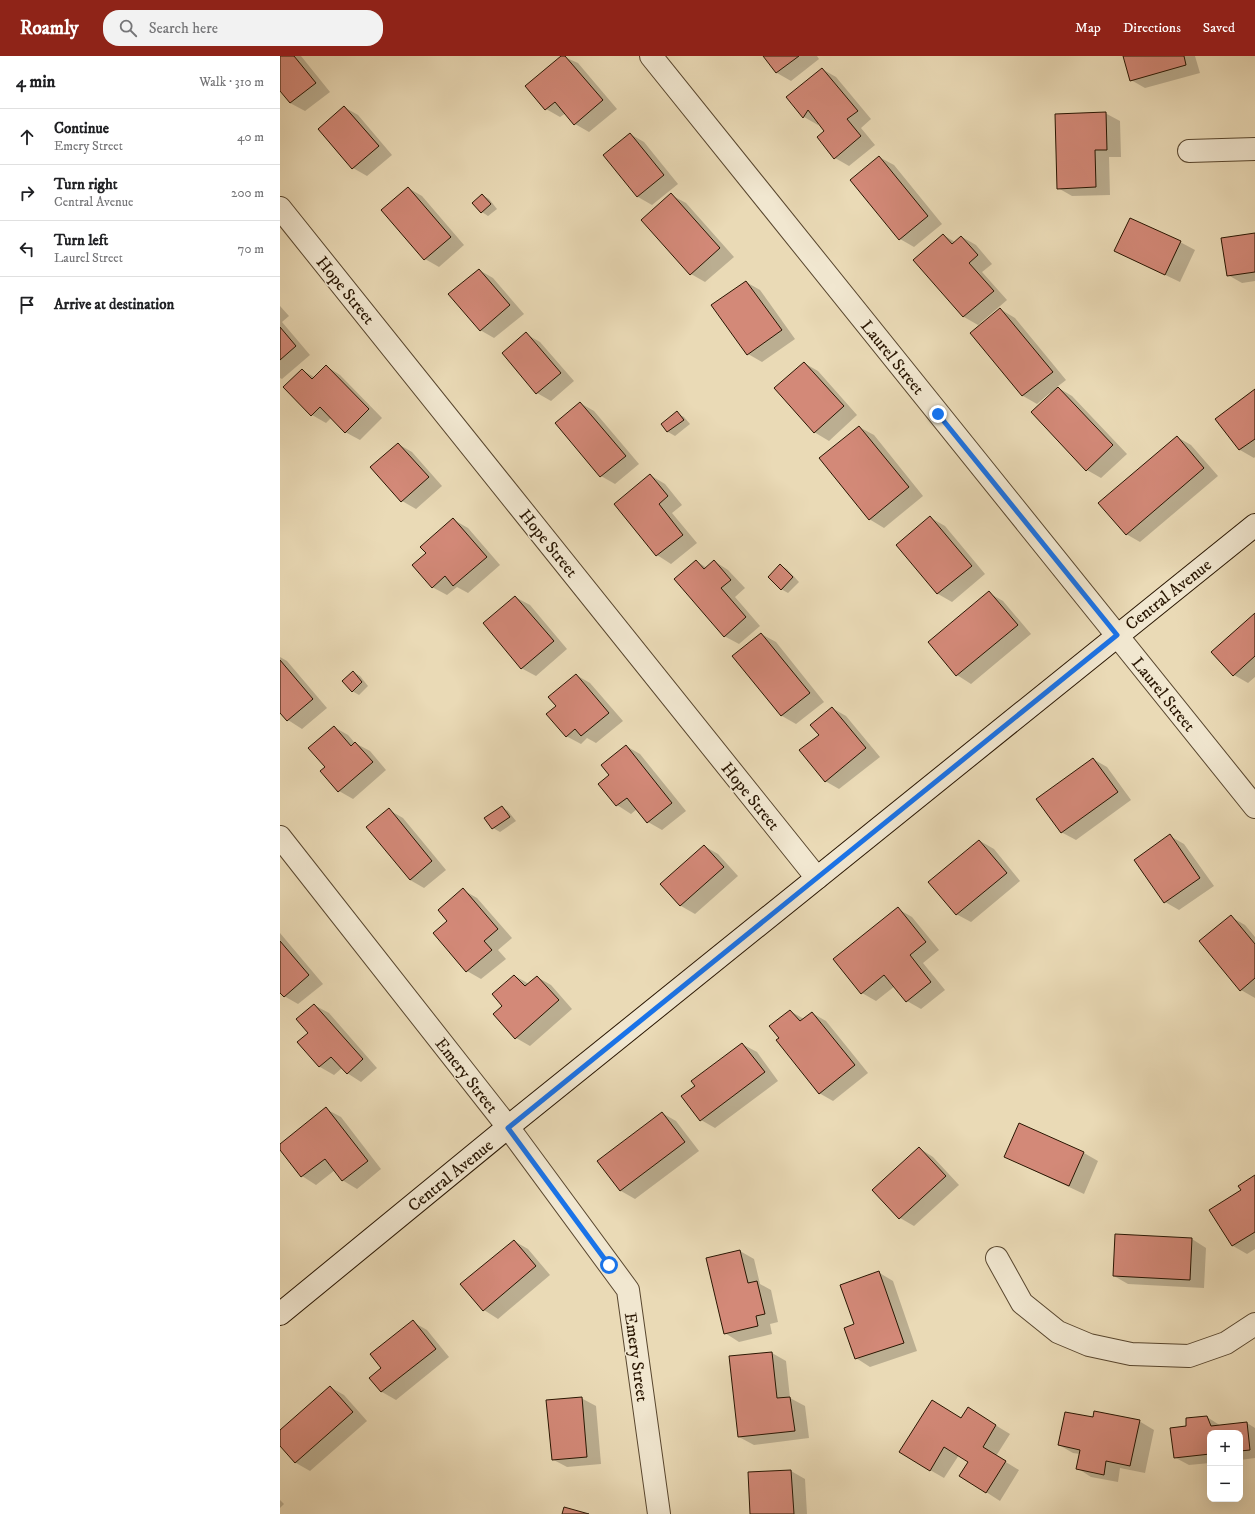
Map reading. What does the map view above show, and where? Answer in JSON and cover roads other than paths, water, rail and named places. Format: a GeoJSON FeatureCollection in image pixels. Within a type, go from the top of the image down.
{"type":"FeatureCollection","features":[{"type":"Feature","properties":{"kind":"street","name":"Laurel Street"},"geometry":{"type":"LineString","coordinates":[[651,56],[1255,808]]}},
{"type":"Feature","properties":{"kind":"street"},"geometry":{"type":"LineString","coordinates":[[1189,151],[1255,149]]}},
{"type":"Feature","properties":{"kind":"street","name":"Hope Street"},"geometry":{"type":"LineString","coordinates":[[280,208],[817,878]]}},
{"type":"Feature","properties":{"kind":"street","name":"Central Avenue"},"geometry":{"type":"LineString","coordinates":[[280,1314],[1117,635],[1255,525]]}},
{"type":"Feature","properties":{"kind":"street","name":"Emery Street"},"geometry":{"type":"LineString","coordinates":[[280,837],[508,1128],[628,1290],[660,1514]]}},
{"type":"Feature","properties":{"kind":"street"},"geometry":{"type":"LineString","coordinates":[[997,1258],[1022,1303],[1058,1332],[1089,1344],[1131,1354],[1189,1356],[1226,1343],[1255,1324]]}}]}
